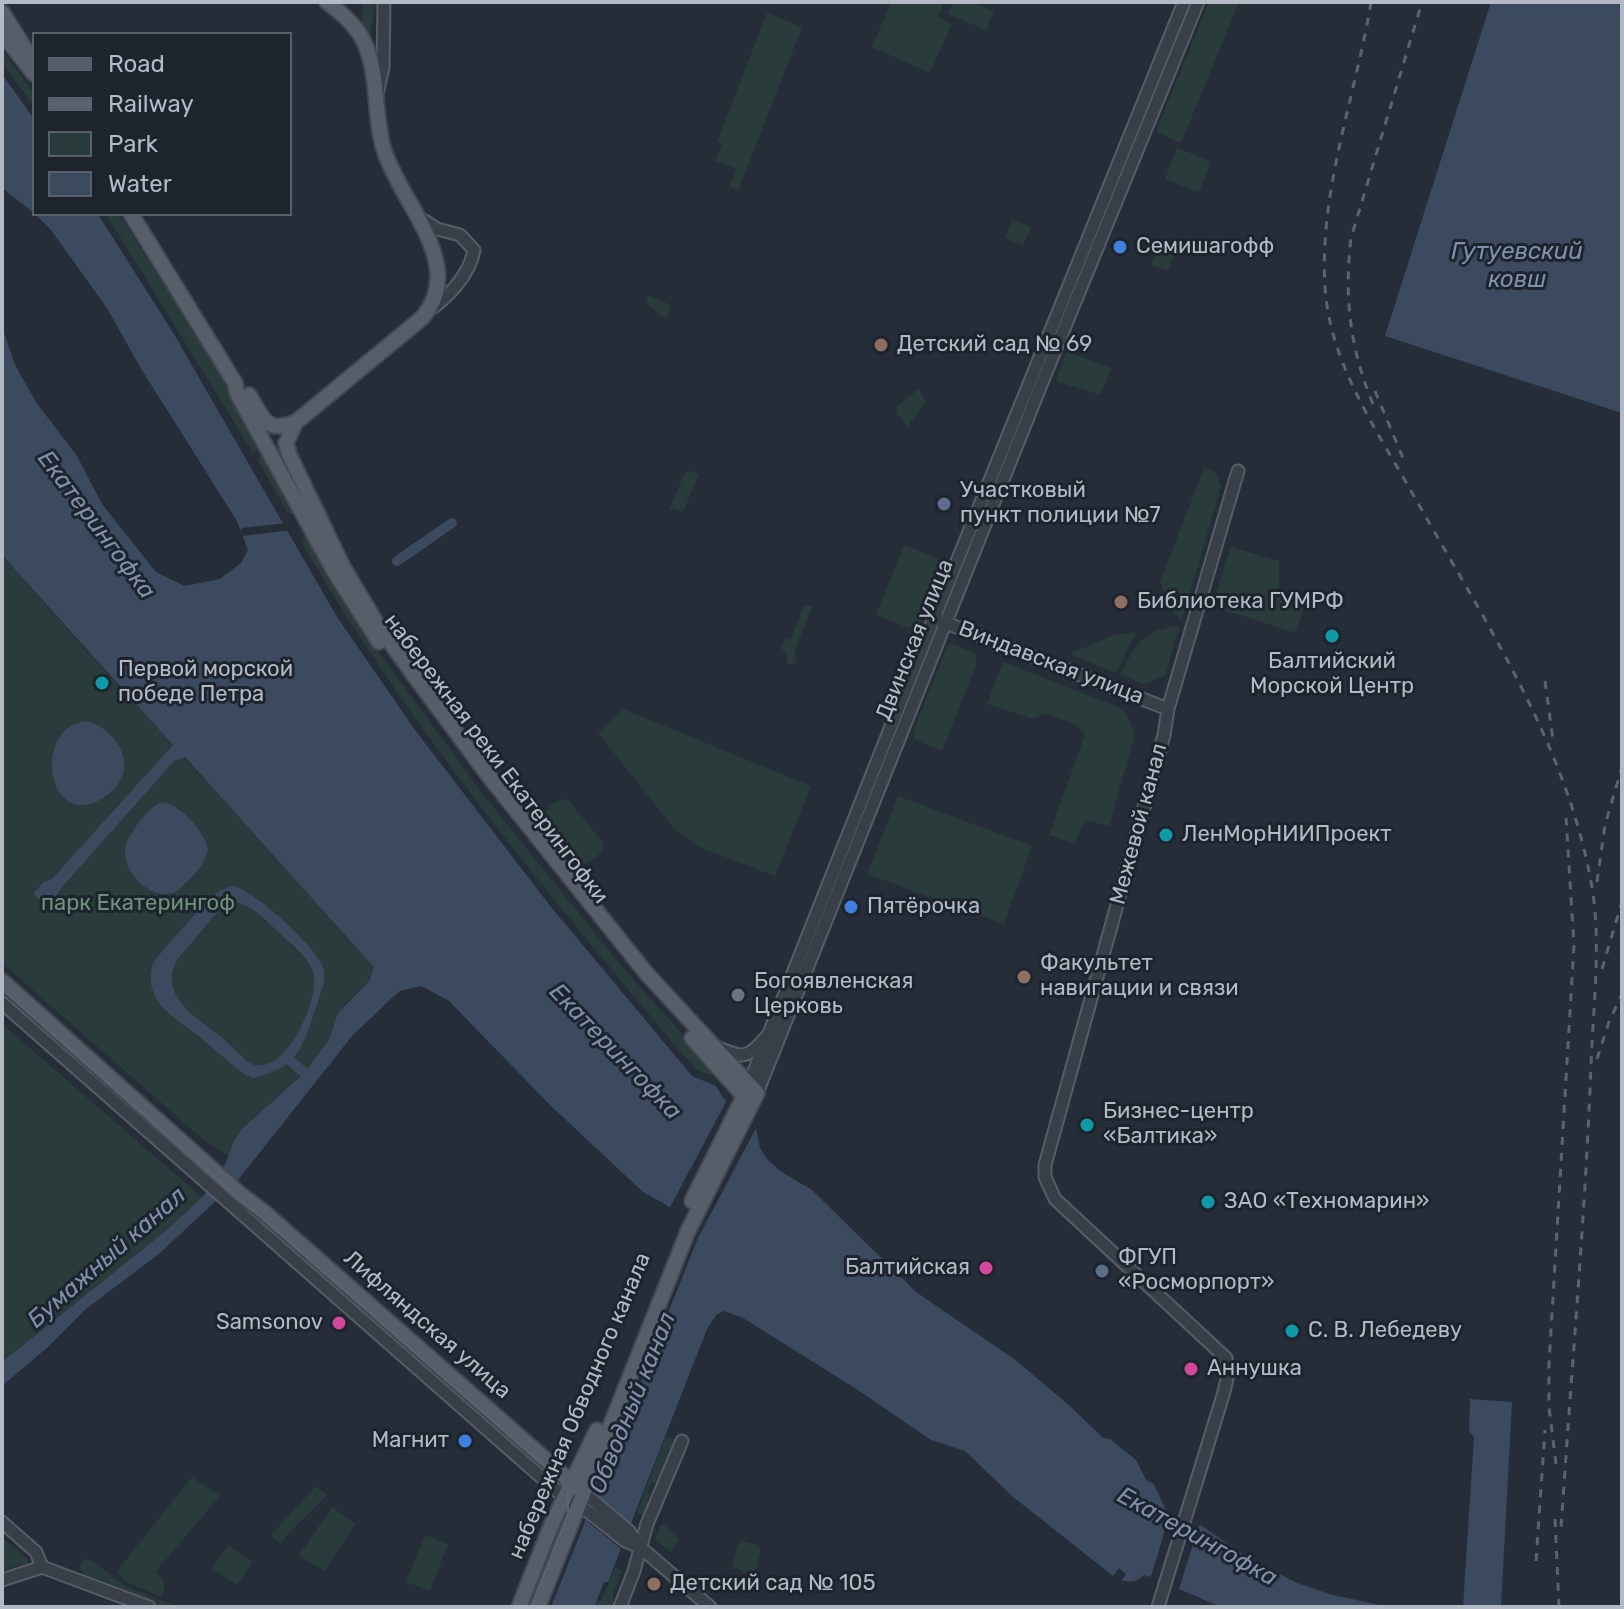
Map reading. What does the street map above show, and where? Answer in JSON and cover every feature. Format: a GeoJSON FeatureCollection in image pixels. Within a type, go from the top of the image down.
{"type":"FeatureCollection","features":[{"type":"Feature","properties":{"kind":"main road"},"geometry":{"type":"LineString","coordinates":[[235,383],[245,389],[269,424],[279,428],[296,422],[428,311],[435,297],[437,266],[431,247],[384,150],[369,54],[354,27],[327,2]]}},
{"type":"Feature","properties":{"kind":"main road"},"geometry":{"type":"LineString","coordinates":[[2,12],[32,56]]}},
{"type":"Feature","properties":{"kind":"main road"},"geometry":{"type":"LineString","coordinates":[[2,33],[32,71]]}},
{"type":"Feature","properties":{"kind":"main road","name":"набережная реки Екатерингофки"},"geometry":{"type":"LineString","coordinates":[[132,216],[235,383],[237,393],[346,591],[408,684],[483,785],[640,981],[750,1091]]}},
{"type":"Feature","properties":{"kind":"main road","name":"набережная реки Екатерингофки"},"geometry":{"type":"LineString","coordinates":[[296,422],[286,443],[289,454],[342,565],[377,624],[491,779],[647,974],[750,1091]]}},
{"type":"Feature","properties":{"kind":"main road"},"geometry":{"type":"LineString","coordinates":[[2,981],[211,1176]]}},
{"type":"Feature","properties":{"kind":"main road","name":"Двинская улица"},"geometry":{"type":"LineString","coordinates":[[742,1114],[750,1091]]}},
{"type":"Feature","properties":{"kind":"main road","name":"набережная Обводного канала"},"geometry":{"type":"LineString","coordinates":[[538,1607],[580,1499],[590,1446],[685,1226],[742,1114]]}},
{"type":"Feature","properties":{"kind":"main road","name":"Лифляндская улица"},"geometry":{"type":"LineString","coordinates":[[211,1176],[236,1199],[264,1212],[580,1499]]}},
{"type":"Feature","properties":{"kind":"main road","name":"набережная Обводного канала"},"geometry":{"type":"LineString","coordinates":[[519,1607],[580,1499]]}},
{"type":"Feature","properties":{"kind":"street"},"geometry":{"type":"LineString","coordinates":[[377,94],[383,67],[384,2]]}},
{"type":"Feature","properties":{"kind":"street","name":"Двинская улица"},"geometry":{"type":"LineString","coordinates":[[750,1091],[1184,2]]}},
{"type":"Feature","properties":{"kind":"street","name":"Двинская улица"},"geometry":{"type":"LineString","coordinates":[[750,1091],[771,1031],[940,620],[1198,2]]}},
{"type":"Feature","properties":{"kind":"street"},"geometry":{"type":"LineString","coordinates":[[414,213],[437,229],[460,235],[474,250],[473,258],[457,284],[444,300],[428,311]]}},
{"type":"Feature","properties":{"kind":"street","name":"Межевой канал"},"geometry":{"type":"LineString","coordinates":[[1158,1607],[1227,1382],[1226,1358],[1063,1208],[1050,1192],[1045,1177],[1047,1155],[1148,794],[1168,709],[1238,471]]}},
{"type":"Feature","properties":{"kind":"street","name":"Виндавская улица"},"geometry":{"type":"LineString","coordinates":[[940,620],[1168,709]]}},
{"type":"Feature","properties":{"kind":"street"},"geometry":{"type":"LineString","coordinates":[[2,1003],[211,1176]]}},
{"type":"Feature","properties":{"kind":"street"},"geometry":{"type":"LineString","coordinates":[[712,1045],[745,1056],[771,1031]]}},
{"type":"Feature","properties":{"kind":"street"},"geometry":{"type":"LineString","coordinates":[[620,1607],[647,1524],[682,1441]]}},
{"type":"Feature","properties":{"kind":"street"},"geometry":{"type":"LineString","coordinates":[[580,1499],[710,1607]]}},
{"type":"Feature","properties":{"kind":"street"},"geometry":{"type":"LineString","coordinates":[[3,1524],[36,1552],[42,1567]]}},
{"type":"Feature","properties":{"kind":"street"},"geometry":{"type":"LineString","coordinates":[[2,1580],[42,1567],[149,1607]]}},
{"type":"Feature","properties":{"kind":"green space"},"geometry":{"type":"Polygon","coordinates":[[[363,2],[376,2],[370,35],[362,24],[363,2]]]}},
{"type":"Feature","properties":{"kind":"green space"},"geometry":{"type":"Polygon","coordinates":[[[891,2],[944,2],[938,17],[952,24],[930,73],[872,47],[891,2]]]}},
{"type":"Feature","properties":{"kind":"green space"},"geometry":{"type":"Polygon","coordinates":[[[953,2],[974,2],[994,11],[986,30],[948,14],[953,2]]]}},
{"type":"Feature","properties":{"kind":"green space"},"geometry":{"type":"Polygon","coordinates":[[[1209,2],[1239,2],[1181,143],[1156,132],[1209,2]]]}},
{"type":"Feature","properties":{"kind":"green space"},"geometry":{"type":"Polygon","coordinates":[[[767,13],[802,27],[738,191],[729,187],[736,169],[715,161],[722,144],[717,142],[767,13]]]}},
{"type":"Feature","properties":{"kind":"green space"},"geometry":{"type":"Polygon","coordinates":[[[2,50],[32,91],[32,103],[2,63],[2,50]]]}},
{"type":"Feature","properties":{"kind":"green space"},"geometry":{"type":"Polygon","coordinates":[[[1177,148],[1211,161],[1199,192],[1165,179],[1177,148]]]}},
{"type":"Feature","properties":{"kind":"green space"},"geometry":{"type":"Polygon","coordinates":[[[107,216],[120,216],[204,348],[262,447],[253,453],[107,216]]]}},
{"type":"Feature","properties":{"kind":"green space"},"geometry":{"type":"Polygon","coordinates":[[[1012,220],[1031,227],[1023,245],[1005,238],[1012,220]]]}},
{"type":"Feature","properties":{"kind":"green space"},"geometry":{"type":"Polygon","coordinates":[[[1157,249],[1174,256],[1168,271],[1151,265],[1157,249]]]}},
{"type":"Feature","properties":{"kind":"green space"},"geometry":{"type":"Polygon","coordinates":[[[648,295],[671,305],[666,320],[645,302],[648,295]]]}},
{"type":"Feature","properties":{"kind":"green space"},"geometry":{"type":"Polygon","coordinates":[[[1067,351],[1112,369],[1100,395],[1056,381],[1067,351]]]}},
{"type":"Feature","properties":{"kind":"green space"},"geometry":{"type":"Polygon","coordinates":[[[919,389],[926,402],[907,427],[897,413],[897,406],[919,389]]]}},
{"type":"Feature","properties":{"kind":"green space"},"geometry":{"type":"Polygon","coordinates":[[[266,453],[301,519],[287,512],[257,459],[266,453]]]}},
{"type":"Feature","properties":{"kind":"green space"},"geometry":{"type":"Polygon","coordinates":[[[1204,468],[1215,472],[1221,486],[1182,621],[1173,613],[1160,582],[1204,468]]]}},
{"type":"Feature","properties":{"kind":"green space"},"geometry":{"type":"Polygon","coordinates":[[[685,472],[699,474],[683,512],[669,510],[685,472]]]}},
{"type":"Feature","properties":{"kind":"green space"},"geometry":{"type":"Polygon","coordinates":[[[304,532],[309,533],[378,651],[479,789],[623,968],[723,1079],[696,1070],[488,816],[391,683],[346,615],[303,545],[304,532]]]}},
{"type":"Feature","properties":{"kind":"green space"},"geometry":{"type":"Polygon","coordinates":[[[904,545],[947,562],[919,632],[876,615],[904,545]]]}},
{"type":"Feature","properties":{"kind":"green space"},"geometry":{"type":"Polygon","coordinates":[[[1231,547],[1279,561],[1279,593],[1303,608],[1296,633],[1212,606],[1231,547]]]}},
{"type":"Feature","properties":{"kind":"green space","name":"парк Екатерингоф"},"geometry":{"type":"Polygon","coordinates":[[[2,555],[375,966],[370,980],[343,1006],[329,1040],[308,1068],[243,1128],[229,1156],[206,1142],[2,963],[2,555]]]}},
{"type":"Feature","properties":{"kind":"green space"},"geometry":{"type":"Polygon","coordinates":[[[807,605],[812,607],[795,650],[796,663],[788,665],[786,651],[781,649],[786,638],[790,640],[807,605]]]}},
{"type":"Feature","properties":{"kind":"green space"},"geometry":{"type":"Polygon","coordinates":[[[1175,626],[1179,628],[1165,676],[1144,684],[1120,675],[1140,642],[1154,632],[1175,626]]]}},
{"type":"Feature","properties":{"kind":"green space"},"geometry":{"type":"Polygon","coordinates":[[[1136,632],[1116,673],[1070,654],[1114,635],[1136,632]]]}},
{"type":"Feature","properties":{"kind":"green space"},"geometry":{"type":"Polygon","coordinates":[[[949,643],[976,653],[976,665],[942,751],[915,740],[913,732],[949,643]]]}},
{"type":"Feature","properties":{"kind":"green space"},"geometry":{"type":"Polygon","coordinates":[[[1003,662],[1123,710],[1132,727],[1133,741],[1109,826],[1086,820],[1074,843],[1049,835],[1085,735],[1077,725],[1044,713],[1035,719],[987,704],[1003,662]]]}},
{"type":"Feature","properties":{"kind":"green space"},"geometry":{"type":"Polygon","coordinates":[[[623,709],[811,786],[775,876],[699,847],[676,831],[598,733],[623,709]]]}},
{"type":"Feature","properties":{"kind":"green space"},"geometry":{"type":"Polygon","coordinates":[[[898,796],[1032,846],[1004,924],[867,874],[898,796]]]}},
{"type":"Feature","properties":{"kind":"green space"},"geometry":{"type":"Polygon","coordinates":[[[565,799],[604,844],[601,853],[586,864],[578,861],[545,820],[551,806],[565,799]]]}},
{"type":"Feature","properties":{"kind":"green space"},"geometry":{"type":"Polygon","coordinates":[[[2,1024],[202,1197],[168,1229],[2,1362],[2,1024]]]}},
{"type":"Feature","properties":{"kind":"green space"},"geometry":{"type":"Polygon","coordinates":[[[666,1436],[679,1441],[658,1483],[651,1483],[643,1515],[637,1513],[666,1436]]]}},
{"type":"Feature","properties":{"kind":"green space"},"geometry":{"type":"Polygon","coordinates":[[[192,1477],[220,1496],[156,1571],[164,1583],[162,1597],[127,1583],[117,1571],[192,1477]]]}},
{"type":"Feature","properties":{"kind":"green space"},"geometry":{"type":"Polygon","coordinates":[[[316,1486],[327,1495],[280,1543],[271,1535],[316,1486]]]}},
{"type":"Feature","properties":{"kind":"green space"},"geometry":{"type":"Polygon","coordinates":[[[332,1507],[356,1524],[324,1571],[299,1555],[332,1507]]]}},
{"type":"Feature","properties":{"kind":"green space"},"geometry":{"type":"Polygon","coordinates":[[[664,1524],[679,1540],[671,1552],[655,1540],[660,1526],[664,1524]]]}},
{"type":"Feature","properties":{"kind":"green space"},"geometry":{"type":"Polygon","coordinates":[[[425,1535],[448,1544],[430,1591],[406,1582],[425,1535]]]}},
{"type":"Feature","properties":{"kind":"green space"},"geometry":{"type":"Polygon","coordinates":[[[3,1538],[28,1559],[28,1563],[2,1570],[3,1538]]]}},
{"type":"Feature","properties":{"kind":"green space"},"geometry":{"type":"Polygon","coordinates":[[[740,1540],[758,1545],[761,1551],[753,1577],[732,1566],[740,1540]]]}},
{"type":"Feature","properties":{"kind":"green space"},"geometry":{"type":"Polygon","coordinates":[[[228,1545],[253,1562],[237,1585],[212,1568],[228,1545]]]}},
{"type":"Feature","properties":{"kind":"green space"},"geometry":{"type":"Polygon","coordinates":[[[84,1559],[91,1560],[125,1586],[178,1607],[163,1607],[87,1578],[79,1566],[84,1559]]]}},
{"type":"Feature","properties":{"kind":"green space"},"geometry":{"type":"Polygon","coordinates":[[[615,1567],[622,1571],[613,1593],[614,1607],[594,1607],[596,1600],[601,1601],[615,1567]]]}},
{"type":"Feature","properties":{"kind":"water","name":"Гутуевский ковш"},"geometry":{"type":"Polygon","coordinates":[[[1491,2],[1622,2],[1622,413],[1385,336],[1491,2]]]}},
{"type":"Feature","properties":{"kind":"water"},"geometry":{"type":"Polygon","coordinates":[[[2,74],[32,116],[32,211],[2,188],[2,74]]]}},
{"type":"Feature","properties":{"kind":"water"},"geometry":{"type":"Polygon","coordinates":[[[37,216],[99,216],[175,336],[337,617],[415,730],[551,907],[692,1076],[716,1086],[726,1102],[756,1128],[760,1148],[766,1158],[780,1171],[812,1190],[916,1292],[1014,1359],[1103,1438],[1110,1439],[1136,1460],[1146,1480],[1154,1484],[1169,1517],[1202,1526],[1247,1557],[1295,1582],[1329,1594],[1388,1607],[1221,1607],[1151,1577],[1144,1575],[1131,1582],[1125,1581],[1122,1580],[1126,1574],[1119,1568],[1113,1576],[1012,1496],[965,1451],[931,1440],[743,1318],[724,1311],[716,1315],[707,1329],[608,1582],[604,1582],[594,1607],[551,1607],[698,1238],[670,1207],[643,1192],[550,1105],[449,1001],[421,986],[400,991],[352,1036],[238,1180],[160,1253],[86,1309],[2,1386],[2,1362],[168,1229],[220,1177],[234,1141],[243,1128],[305,1072],[329,1040],[338,1013],[370,980],[374,967],[185,757],[174,761],[62,887],[48,907],[33,894],[44,882],[52,879],[173,745],[2,555],[2,327],[15,365],[36,402],[77,456],[102,504],[156,572],[185,586],[220,579],[241,563],[248,550],[237,521],[140,367],[107,308],[51,230],[37,216]]]}},
{"type":"Feature","properties":{"kind":"water"},"geometry":{"type":"Polygon","coordinates":[[[87,721],[98,725],[115,740],[121,750],[124,771],[111,792],[90,804],[73,804],[61,794],[54,778],[52,759],[57,742],[69,728],[87,721]]]}},
{"type":"Feature","properties":{"kind":"water"},"geometry":{"type":"Polygon","coordinates":[[[162,802],[176,808],[190,820],[202,834],[208,849],[192,877],[177,891],[166,894],[157,893],[140,883],[129,867],[125,850],[139,822],[149,810],[162,802]]]}},
{"type":"Feature","properties":{"kind":"water"},"geometry":{"type":"Polygon","coordinates":[[[233,886],[269,908],[309,947],[324,972],[320,995],[298,1052],[281,1068],[253,1078],[164,1009],[157,1000],[151,979],[152,967],[161,953],[204,903],[233,886]],[[234,902],[222,908],[181,955],[172,976],[173,987],[177,997],[193,1015],[248,1062],[261,1065],[274,1061],[296,1037],[310,1004],[314,976],[309,963],[298,950],[261,916],[234,902]]]}},
{"type":"Feature","properties":{"kind":"water"},"geometry":{"type":"Polygon","coordinates":[[[1470,1399],[1512,1402],[1501,1607],[1463,1607],[1474,1437],[1469,1431],[1470,1399]]]}},
{"type":"Feature","properties":{"kind":"pier"},"geometry":{"type":"Polygon","coordinates":[[[288,523],[292,530],[242,536],[241,528],[288,523]]]}},
{"type":"Feature","properties":{"kind":"pier"},"geometry":{"type":"Polygon","coordinates":[[[726,1102],[756,1128],[698,1238],[670,1207],[726,1102]]]}},
{"type":"Feature","properties":{"kind":"pier"},"geometry":{"type":"Polygon","coordinates":[[[597,1494],[632,1524],[622,1550],[587,1521],[597,1494]]]}},
{"type":"Feature","properties":{"kind":"pier"},"geometry":{"type":"Polygon","coordinates":[[[1171,1510],[1172,1514],[1200,1522],[1178,1592],[1150,1580],[1171,1510]]]}},
{"type":"Feature","properties":{"kind":"waterway"},"geometry":{"type":"LineString","coordinates":[[397,561],[452,523]]}},
{"type":"Feature","properties":{"kind":"waterway"},"geometry":{"type":"LineString","coordinates":[[290,1052],[286,1057],[308,1076]]}},
{"type":"Feature","properties":{"kind":"tram line"},"geometry":{"type":"LineString","coordinates":[[2,989],[560,1480],[568,1492],[568,1514],[531,1607]]}},
{"type":"Feature","properties":{"kind":"railway"},"geometry":{"type":"LineString","coordinates":[[1371,2],[1328,214],[1325,250],[1328,315],[1345,370],[1358,396],[1494,636],[1542,731],[1563,780],[1579,831],[1594,904],[1596,973],[1582,1239],[1561,1529]]}},
{"type":"Feature","properties":{"kind":"railway"},"geometry":{"type":"LineString","coordinates":[[1373,404],[1359,363],[1351,322],[1348,281],[1351,238],[1422,2]]}},
{"type":"Feature","properties":{"kind":"railway"},"geometry":{"type":"LineString","coordinates":[[1375,391],[1403,458]]}},
{"type":"Feature","properties":{"kind":"railway"},"geometry":{"type":"LineString","coordinates":[[1545,681],[1553,740]]}},
{"type":"Feature","properties":{"kind":"railway"},"geometry":{"type":"LineString","coordinates":[[1597,882],[1605,825],[1622,767]]}},
{"type":"Feature","properties":{"kind":"railway"},"geometry":{"type":"LineString","coordinates":[[1556,1464],[1549,1407],[1549,1364],[1574,945],[1566,818]]}},
{"type":"Feature","properties":{"kind":"railway"},"geometry":{"type":"LineString","coordinates":[[1602,969],[1622,902]]}},
{"type":"Feature","properties":{"kind":"railway"},"geometry":{"type":"LineString","coordinates":[[1597,1059],[1622,994]]}},
{"type":"Feature","properties":{"kind":"railway"},"geometry":{"type":"LineString","coordinates":[[1536,1561],[1545,1430]]}},
{"type":"Feature","properties":{"kind":"railway"},"geometry":{"type":"LineString","coordinates":[[1555,1519],[1559,1607]]}},
{"type":"Feature","properties":{"kind":"place","name":"Семишагофф"},"geometry":{"type":"Point","coordinates":[1120,247]}},
{"type":"Feature","properties":{"kind":"place","name":"Детский сад № 69"},"geometry":{"type":"Point","coordinates":[881,345]}},
{"type":"Feature","properties":{"kind":"place","name":"Участковый пункт полиции №7"},"geometry":{"type":"Point","coordinates":[944,504]}},
{"type":"Feature","properties":{"kind":"place","name":"Библиотека ГУМРФ"},"geometry":{"type":"Point","coordinates":[1121,602]}},
{"type":"Feature","properties":{"kind":"place","name":"Балтийский Морской Центр"},"geometry":{"type":"Point","coordinates":[1332,636]}},
{"type":"Feature","properties":{"kind":"place","name":"Первой морской победе Петра"},"geometry":{"type":"Point","coordinates":[102,683]}},
{"type":"Feature","properties":{"kind":"place","name":"ЛенМорНИИПроект"},"geometry":{"type":"Point","coordinates":[1166,835]}},
{"type":"Feature","properties":{"kind":"place","name":"Пятёрочка"},"geometry":{"type":"Point","coordinates":[851,907]}},
{"type":"Feature","properties":{"kind":"place","name":"Факультет навигации и связи"},"geometry":{"type":"Point","coordinates":[1024,977]}},
{"type":"Feature","properties":{"kind":"place","name":"Богоявленская Церковь"},"geometry":{"type":"Point","coordinates":[738,995]}},
{"type":"Feature","properties":{"kind":"place","name":"Бизнес-центр «Балтика»"},"geometry":{"type":"Point","coordinates":[1087,1125]}},
{"type":"Feature","properties":{"kind":"place","name":"ЗАО «Техномарин»"},"geometry":{"type":"Point","coordinates":[1208,1202]}},
{"type":"Feature","properties":{"kind":"place","name":"Балтийская"},"geometry":{"type":"Point","coordinates":[986,1268]}},
{"type":"Feature","properties":{"kind":"place","name":"ФГУП «Росморпорт»"},"geometry":{"type":"Point","coordinates":[1102,1271]}},
{"type":"Feature","properties":{"kind":"place","name":"Samsonov"},"geometry":{"type":"Point","coordinates":[339,1323]}},
{"type":"Feature","properties":{"kind":"place","name":"С. В. Лебедеву"},"geometry":{"type":"Point","coordinates":[1292,1331]}},
{"type":"Feature","properties":{"kind":"place","name":"Аннушка"},"geometry":{"type":"Point","coordinates":[1191,1369]}},
{"type":"Feature","properties":{"kind":"place","name":"Магнит"},"geometry":{"type":"Point","coordinates":[465,1441]}},
{"type":"Feature","properties":{"kind":"place","name":"Детский сад № 105"},"geometry":{"type":"Point","coordinates":[654,1584]}},
{"type":"Feature","properties":{"kind":"water label","name":"Екатерингофка"},"geometry":{"type":"Point","coordinates":[96,525]}},
{"type":"Feature","properties":{"kind":"water label","name":"Екатерингофка"},"geometry":{"type":"Point","coordinates":[615,1052]}},
{"type":"Feature","properties":{"kind":"water label","name":"Бумажный канал"},"geometry":{"type":"Point","coordinates":[107,1258]}},
{"type":"Feature","properties":{"kind":"water label","name":"Обводный канал"},"geometry":{"type":"Point","coordinates":[633,1403]}},
{"type":"Feature","properties":{"kind":"water label","name":"Екатерингофка"},"geometry":{"type":"Point","coordinates":[1197,1537]}}]}
